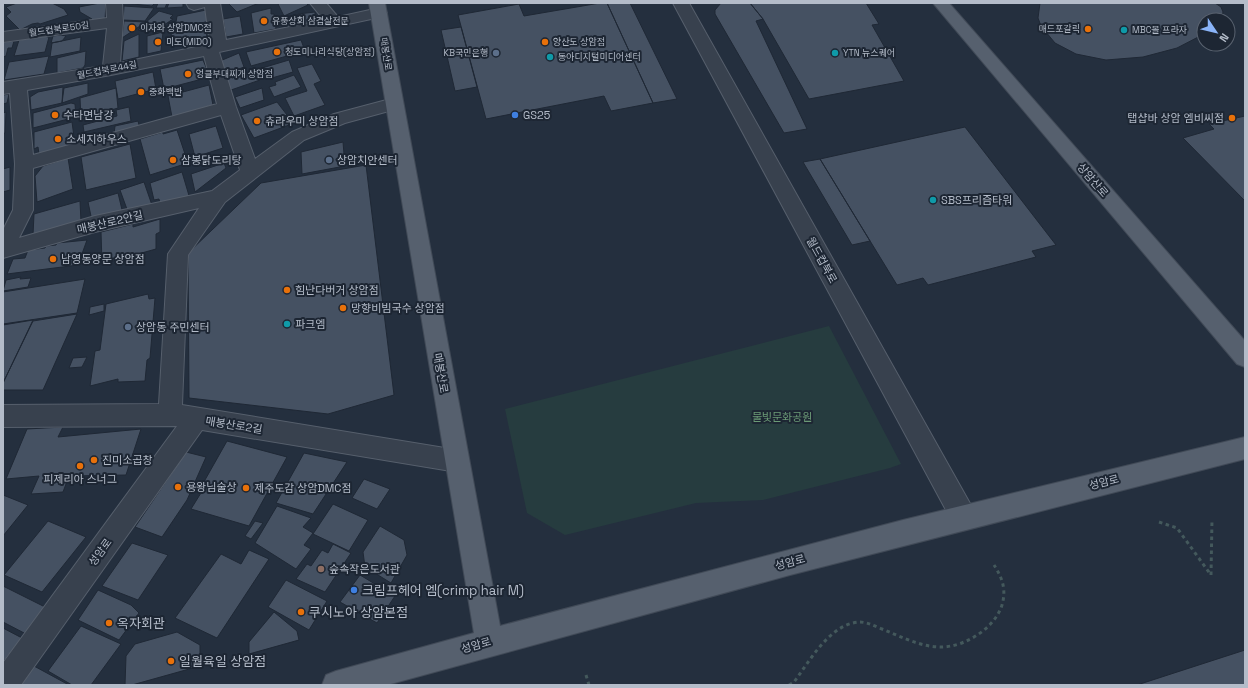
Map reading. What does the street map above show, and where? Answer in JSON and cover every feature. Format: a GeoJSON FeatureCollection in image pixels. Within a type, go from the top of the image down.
{"type":"FeatureCollection","features":[{"type":"Feature","properties":{"kind":"main road","name":"상암산로"},"geometry":{"type":"LineString","coordinates":[[941,3],[1245,357]]}},
{"type":"Feature","properties":{"kind":"main road","name":"매봉산로"},"geometry":{"type":"LineString","coordinates":[[378,8],[489,642]]}},
{"type":"Feature","properties":{"kind":"main road","name":"성암로"},"geometry":{"type":"LineString","coordinates":[[336,685],[489,642],[963,516],[1245,448]]}},
{"type":"Feature","properties":{"kind":"street"},"geometry":{"type":"LineString","coordinates":[[111,70],[115,22],[114,3]]}},
{"type":"Feature","properties":{"kind":"street"},"geometry":{"type":"LineString","coordinates":[[194,3],[194,5],[201,3]]}},
{"type":"Feature","properties":{"kind":"street"},"geometry":{"type":"LineString","coordinates":[[212,3],[214,48],[227,107],[250,172]]}},
{"type":"Feature","properties":{"kind":"street"},"geometry":{"type":"LineString","coordinates":[[318,3],[332,18],[333,24]]}},
{"type":"Feature","properties":{"kind":"street","name":"월드컵북로"},"geometry":{"type":"LineString","coordinates":[[681,3],[963,516]]}},
{"type":"Feature","properties":{"kind":"street","name":"월드컵북로44길"},"geometry":{"type":"LineString","coordinates":[[10,87],[111,70],[333,24],[378,8]]}},
{"type":"Feature","properties":{"kind":"street","name":"월드컵북로50길"},"geometry":{"type":"LineString","coordinates":[[3,37],[115,22]]}},
{"type":"Feature","properties":{"kind":"street","name":"매봉산로2안길"},"geometry":{"type":"LineString","coordinates":[[3,250],[23,210],[24,164],[10,87]]}},
{"type":"Feature","properties":{"kind":"street"},"geometry":{"type":"LineString","coordinates":[[170,414],[178,254],[218,198],[298,136],[340,118],[394,104]]}},
{"type":"Feature","properties":{"kind":"street"},"geometry":{"type":"LineString","coordinates":[[24,164],[227,107]]}},
{"type":"Feature","properties":{"kind":"street","name":"매봉산로2안길"},"geometry":{"type":"LineString","coordinates":[[3,250],[95,224],[218,198]]}},
{"type":"Feature","properties":{"kind":"street","name":"매봉산로2길"},"geometry":{"type":"LineString","coordinates":[[5,421],[170,414],[457,460]]}},
{"type":"Feature","properties":{"kind":"street","name":"성암로"},"geometry":{"type":"LineString","coordinates":[[4,685],[196,419]]}},
{"type":"Feature","properties":{"kind":"path"},"geometry":{"type":"LineString","coordinates":[[1159,522],[1177,528],[1211,576],[1212,519]]}},
{"type":"Feature","properties":{"kind":"path"},"geometry":{"type":"LineString","coordinates":[[789,685],[794,682],[835,631],[852,621],[863,621],[923,645],[946,648],[980,634],[999,614],[1003,601],[1003,579],[994,565]]}},
{"type":"Feature","properties":{"kind":"path"},"geometry":{"type":"LineString","coordinates":[[586,675],[589,685]]}},
{"type":"Feature","properties":{"kind":"green space","name":"물빛문화공원"},"geometry":{"type":"Polygon","coordinates":[[[829,326],[901,464],[763,500],[696,503],[565,535],[527,513],[505,409],[829,326]]]}},
{"type":"Feature","properties":{"kind":"building"},"geometry":{"type":"Polygon","coordinates":[[[17,3],[52,3],[64,9],[68,15],[40,24],[32,24],[20,30],[6,16],[11,12],[6,7],[17,3]]]}},
{"type":"Feature","properties":{"kind":"building"},"geometry":{"type":"Polygon","coordinates":[[[106,3],[105,20],[92,22],[92,19],[80,12],[79,7],[106,3]]]}},
{"type":"Feature","properties":{"kind":"building"},"geometry":{"type":"Polygon","coordinates":[[[123,3],[155,3],[152,6],[123,3]]]}},
{"type":"Feature","properties":{"kind":"building"},"geometry":{"type":"Polygon","coordinates":[[[158,3],[167,3],[165,8],[156,8],[158,3]]]}},
{"type":"Feature","properties":{"kind":"building"},"geometry":{"type":"Polygon","coordinates":[[[169,3],[183,3],[183,7],[167,8],[169,3]]]}},
{"type":"Feature","properties":{"kind":"building"},"geometry":{"type":"Polygon","coordinates":[[[228,3],[259,3],[237,12],[228,3]]]}},
{"type":"Feature","properties":{"kind":"building"},"geometry":{"type":"Polygon","coordinates":[[[306,3],[308,5],[284,16],[278,4],[306,3]]]}},
{"type":"Feature","properties":{"kind":"building","name":"동아디지털미디어센터"},"geometry":{"type":"Polygon","coordinates":[[[607,3],[653,103],[611,111],[604,96],[486,119],[458,15],[519,4],[524,16],[607,3]]]}},
{"type":"Feature","properties":{"kind":"building"},"geometry":{"type":"Polygon","coordinates":[[[607,3],[630,3],[677,99],[653,103],[607,3]]]}},
{"type":"Feature","properties":{"kind":"building"},"geometry":{"type":"Polygon","coordinates":[[[721,3],[750,3],[763,19],[756,21],[807,129],[784,133],[715,14],[715,10],[721,3]]]}},
{"type":"Feature","properties":{"kind":"building","name":"YTN 뉴스퀘어"},"geometry":{"type":"Polygon","coordinates":[[[750,3],[866,3],[879,24],[872,25],[904,81],[809,99],[763,19],[750,3]]]}},
{"type":"Feature","properties":{"kind":"building","name":"MBC몰 프라자"},"geometry":{"type":"Polygon","coordinates":[[[1040,3],[1215,3],[1221,7],[1223,12],[1196,12],[1196,38],[1177,48],[1143,57],[1106,60],[1076,54],[1055,43],[1041,26],[1038,18],[1040,3]]]}},
{"type":"Feature","properties":{"kind":"building"},"geometry":{"type":"Polygon","coordinates":[[[124,6],[154,8],[145,21],[123,20],[124,6]]]}},
{"type":"Feature","properties":{"kind":"building"},"geometry":{"type":"Polygon","coordinates":[[[271,8],[271,14],[274,14],[276,29],[254,33],[251,13],[271,8]]]}},
{"type":"Feature","properties":{"kind":"building"},"geometry":{"type":"Polygon","coordinates":[[[206,10],[207,22],[175,27],[173,23],[176,22],[177,16],[206,10]]]}},
{"type":"Feature","properties":{"kind":"building"},"geometry":{"type":"Polygon","coordinates":[[[159,11],[173,15],[170,18],[173,19],[158,29],[145,23],[159,11]]]}},
{"type":"Feature","properties":{"kind":"building"},"geometry":{"type":"Polygon","coordinates":[[[315,12],[315,16],[310,22],[286,27],[286,19],[298,16],[298,14],[315,12]]]}},
{"type":"Feature","properties":{"kind":"building"},"geometry":{"type":"Polygon","coordinates":[[[240,16],[243,34],[226,37],[223,19],[240,16]]]}},
{"type":"Feature","properties":{"kind":"building"},"geometry":{"type":"Polygon","coordinates":[[[124,21],[146,22],[122,38],[124,21]]]}},
{"type":"Feature","properties":{"kind":"building"},"geometry":{"type":"Polygon","coordinates":[[[206,22],[207,40],[172,46],[171,31],[173,28],[206,22]]]}},
{"type":"Feature","properties":{"kind":"building"},"geometry":{"type":"Polygon","coordinates":[[[144,25],[155,29],[148,33],[138,30],[144,25]]]}},
{"type":"Feature","properties":{"kind":"building"},"geometry":{"type":"Polygon","coordinates":[[[461,27],[477,87],[455,91],[441,30],[461,27]]]}},
{"type":"Feature","properties":{"kind":"building"},"geometry":{"type":"Polygon","coordinates":[[[163,32],[161,51],[147,54],[147,36],[163,32]]]}},
{"type":"Feature","properties":{"kind":"building"},"geometry":{"type":"Polygon","coordinates":[[[139,34],[139,57],[122,61],[124,41],[139,34]]]}},
{"type":"Feature","properties":{"kind":"building"},"geometry":{"type":"Polygon","coordinates":[[[43,36],[49,37],[45,52],[14,56],[19,40],[43,36]]]}},
{"type":"Feature","properties":{"kind":"building"},"geometry":{"type":"Polygon","coordinates":[[[53,36],[66,36],[62,41],[51,43],[53,36]]]}},
{"type":"Feature","properties":{"kind":"building"},"geometry":{"type":"Polygon","coordinates":[[[81,37],[80,51],[50,57],[52,43],[81,37]]]}},
{"type":"Feature","properties":{"kind":"building"},"geometry":{"type":"Polygon","coordinates":[[[301,40],[305,51],[251,66],[246,52],[301,40]]]}},
{"type":"Feature","properties":{"kind":"building"},"geometry":{"type":"Polygon","coordinates":[[[14,41],[12,48],[8,48],[6,56],[3,57],[3,42],[14,41]]]}},
{"type":"Feature","properties":{"kind":"building"},"geometry":{"type":"Polygon","coordinates":[[[86,51],[85,65],[83,68],[57,73],[57,58],[86,51]]]}},
{"type":"Feature","properties":{"kind":"building"},"geometry":{"type":"Polygon","coordinates":[[[239,53],[244,67],[225,74],[220,61],[239,53]]]}},
{"type":"Feature","properties":{"kind":"building"},"geometry":{"type":"Polygon","coordinates":[[[49,56],[44,74],[4,80],[9,62],[49,56]]]}},
{"type":"Feature","properties":{"kind":"building"},"geometry":{"type":"Polygon","coordinates":[[[203,60],[208,72],[203,73],[206,78],[164,89],[160,69],[203,60]]]}},
{"type":"Feature","properties":{"kind":"building"},"geometry":{"type":"Polygon","coordinates":[[[289,60],[293,72],[268,79],[262,68],[289,60]]]}},
{"type":"Feature","properties":{"kind":"building"},"geometry":{"type":"Polygon","coordinates":[[[312,64],[321,81],[314,84],[325,105],[294,116],[285,98],[307,91],[297,68],[312,64]]]}},
{"type":"Feature","properties":{"kind":"building"},"geometry":{"type":"Polygon","coordinates":[[[255,70],[260,80],[231,90],[226,79],[255,70]]]}},
{"type":"Feature","properties":{"kind":"building"},"geometry":{"type":"Polygon","coordinates":[[[153,72],[156,89],[118,99],[115,81],[153,72]]]}},
{"type":"Feature","properties":{"kind":"building"},"geometry":{"type":"Polygon","coordinates":[[[294,75],[301,87],[274,97],[269,87],[276,85],[275,82],[294,75]]]}},
{"type":"Feature","properties":{"kind":"building"},"geometry":{"type":"Polygon","coordinates":[[[88,83],[88,94],[62,103],[64,88],[88,83]]]}},
{"type":"Feature","properties":{"kind":"building"},"geometry":{"type":"Polygon","coordinates":[[[209,85],[213,105],[172,117],[168,96],[209,85]]]}},
{"type":"Feature","properties":{"kind":"building"},"geometry":{"type":"Polygon","coordinates":[[[63,87],[62,103],[31,110],[30,97],[38,92],[63,87]]]}},
{"type":"Feature","properties":{"kind":"building"},"geometry":{"type":"Polygon","coordinates":[[[116,88],[118,108],[81,119],[80,98],[116,88]]]}},
{"type":"Feature","properties":{"kind":"building"},"geometry":{"type":"Polygon","coordinates":[[[262,88],[264,100],[240,108],[235,97],[262,88]]]}},
{"type":"Feature","properties":{"kind":"building"},"geometry":{"type":"Polygon","coordinates":[[[9,94],[7,103],[3,104],[3,95],[9,94]]]}},
{"type":"Feature","properties":{"kind":"building"},"geometry":{"type":"Polygon","coordinates":[[[277,102],[287,115],[284,116],[289,125],[254,138],[241,115],[277,102]]]}},
{"type":"Feature","properties":{"kind":"building"},"geometry":{"type":"Polygon","coordinates":[[[71,103],[75,104],[76,117],[33,128],[33,113],[71,103]]]}},
{"type":"Feature","properties":{"kind":"building"},"geometry":{"type":"Polygon","coordinates":[[[129,107],[131,121],[84,132],[83,125],[117,116],[116,110],[129,107]]]}},
{"type":"Feature","properties":{"kind":"building"},"geometry":{"type":"Polygon","coordinates":[[[6,112],[5,133],[3,134],[3,113],[6,112]]]}},
{"type":"Feature","properties":{"kind":"building"},"geometry":{"type":"Polygon","coordinates":[[[1245,116],[1245,201],[1183,138],[1214,129],[1209,124],[1245,116]]]}},
{"type":"Feature","properties":{"kind":"building"},"geometry":{"type":"Polygon","coordinates":[[[138,121],[140,129],[114,134],[115,126],[138,121]]]}},
{"type":"Feature","properties":{"kind":"building"},"geometry":{"type":"Polygon","coordinates":[[[72,122],[75,144],[39,154],[38,147],[34,149],[34,132],[72,122]]]}},
{"type":"Feature","properties":{"kind":"building"},"geometry":{"type":"Polygon","coordinates":[[[216,126],[223,148],[195,157],[189,134],[216,126]]]}},
{"type":"Feature","properties":{"kind":"building","name":"SBS프리즘타워"},"geometry":{"type":"Polygon","coordinates":[[[965,127],[1056,245],[1032,251],[1036,257],[928,285],[923,278],[897,285],[820,159],[965,127]]]}},
{"type":"Feature","properties":{"kind":"building"},"geometry":{"type":"Polygon","coordinates":[[[177,130],[188,163],[150,175],[140,139],[163,132],[163,134],[177,130]]]}},
{"type":"Feature","properties":{"kind":"building"},"geometry":{"type":"Polygon","coordinates":[[[343,142],[345,166],[302,174],[301,152],[343,142]]]}},
{"type":"Feature","properties":{"kind":"building"},"geometry":{"type":"Polygon","coordinates":[[[130,144],[136,178],[86,190],[81,157],[130,144]]]}},
{"type":"Feature","properties":{"kind":"building"},"geometry":{"type":"Polygon","coordinates":[[[68,158],[73,189],[37,202],[35,176],[43,166],[68,158]]]}},
{"type":"Feature","properties":{"kind":"building"},"geometry":{"type":"Polygon","coordinates":[[[820,159],[870,241],[852,245],[803,162],[820,159]]]}},
{"type":"Feature","properties":{"kind":"building"},"geometry":{"type":"Polygon","coordinates":[[[224,163],[226,168],[195,192],[191,174],[224,163]]]}},
{"type":"Feature","properties":{"kind":"building","name":"파크엠"},"geometry":{"type":"Polygon","coordinates":[[[366,165],[394,395],[328,414],[189,398],[188,253],[261,183],[366,165]]]}},
{"type":"Feature","properties":{"kind":"building"},"geometry":{"type":"Polygon","coordinates":[[[10,167],[10,190],[3,192],[3,169],[10,167]]]}},
{"type":"Feature","properties":{"kind":"building"},"geometry":{"type":"Polygon","coordinates":[[[182,172],[190,199],[161,208],[159,199],[154,200],[150,183],[182,172]]]}},
{"type":"Feature","properties":{"kind":"building"},"geometry":{"type":"Polygon","coordinates":[[[144,182],[153,208],[128,212],[120,190],[144,182]]]}},
{"type":"Feature","properties":{"kind":"building"},"geometry":{"type":"Polygon","coordinates":[[[118,193],[123,214],[92,221],[88,202],[118,193]]]}},
{"type":"Feature","properties":{"kind":"building"},"geometry":{"type":"Polygon","coordinates":[[[80,201],[81,222],[33,235],[34,214],[80,201]]]}},
{"type":"Feature","properties":{"kind":"building"},"geometry":{"type":"Polygon","coordinates":[[[160,219],[160,232],[156,234],[156,249],[102,264],[101,232],[133,224],[133,227],[160,219]]]}},
{"type":"Feature","properties":{"kind":"building"},"geometry":{"type":"Polygon","coordinates":[[[87,240],[78,265],[7,274],[13,259],[25,258],[28,250],[45,248],[46,246],[56,245],[57,243],[87,240]]]}},
{"type":"Feature","properties":{"kind":"building"},"geometry":{"type":"Polygon","coordinates":[[[21,277],[20,279],[31,278],[28,287],[3,291],[6,280],[21,277]]]}},
{"type":"Feature","properties":{"kind":"building"},"geometry":{"type":"Polygon","coordinates":[[[85,279],[77,313],[3,324],[3,292],[85,279]]]}},
{"type":"Feature","properties":{"kind":"building","name":"상암동 주민센터"},"geometry":{"type":"Polygon","coordinates":[[[148,294],[149,299],[155,298],[150,358],[147,360],[145,381],[118,382],[118,379],[90,386],[95,351],[100,350],[106,304],[148,294]]]}},
{"type":"Feature","properties":{"kind":"building"},"geometry":{"type":"Polygon","coordinates":[[[104,304],[104,311],[89,315],[90,307],[104,304]]]}},
{"type":"Feature","properties":{"kind":"building"},"geometry":{"type":"Polygon","coordinates":[[[77,314],[43,390],[3,390],[3,383],[33,321],[77,314]]]}},
{"type":"Feature","properties":{"kind":"building"},"geometry":{"type":"Polygon","coordinates":[[[33,320],[3,383],[3,325],[33,320]]]}},
{"type":"Feature","properties":{"kind":"building"},"geometry":{"type":"Polygon","coordinates":[[[87,357],[82,367],[69,368],[73,358],[87,357]]]}},
{"type":"Feature","properties":{"kind":"building"},"geometry":{"type":"Polygon","coordinates":[[[63,427],[58,437],[141,429],[126,475],[69,476],[63,492],[31,494],[39,476],[6,479],[27,429],[63,427]]]}},
{"type":"Feature","properties":{"kind":"building"},"geometry":{"type":"Polygon","coordinates":[[[227,441],[287,457],[249,526],[191,509],[204,488],[201,487],[227,441]]]}},
{"type":"Feature","properties":{"kind":"building"},"geometry":{"type":"Polygon","coordinates":[[[186,452],[206,457],[187,500],[162,537],[135,527],[186,452]]]}},
{"type":"Feature","properties":{"kind":"building"},"geometry":{"type":"Polygon","coordinates":[[[304,453],[347,462],[313,514],[276,503],[304,453]]]}},
{"type":"Feature","properties":{"kind":"building"},"geometry":{"type":"Polygon","coordinates":[[[364,479],[390,489],[377,509],[352,498],[364,479]]]}},
{"type":"Feature","properties":{"kind":"building"},"geometry":{"type":"Polygon","coordinates":[[[3,495],[28,505],[3,536],[3,495]]]}},
{"type":"Feature","properties":{"kind":"building"},"geometry":{"type":"Polygon","coordinates":[[[333,504],[368,520],[349,551],[313,534],[333,504]]]}},
{"type":"Feature","properties":{"kind":"building"},"geometry":{"type":"Polygon","coordinates":[[[277,506],[311,518],[303,527],[313,533],[304,545],[311,549],[296,569],[255,543],[277,506]]]}},
{"type":"Feature","properties":{"kind":"building"},"geometry":{"type":"Polygon","coordinates":[[[48,521],[86,537],[42,592],[4,575],[48,521]]]}},
{"type":"Feature","properties":{"kind":"building"},"geometry":{"type":"Polygon","coordinates":[[[255,521],[263,523],[251,539],[245,536],[255,521]]]}},
{"type":"Feature","properties":{"kind":"building"},"geometry":{"type":"Polygon","coordinates":[[[380,526],[404,540],[407,555],[391,583],[365,567],[363,552],[380,526]]]}},
{"type":"Feature","properties":{"kind":"building"},"geometry":{"type":"Polygon","coordinates":[[[132,543],[168,555],[138,600],[102,586],[132,543]]]}},
{"type":"Feature","properties":{"kind":"building"},"geometry":{"type":"Polygon","coordinates":[[[333,544],[351,553],[325,592],[296,579],[307,564],[311,566],[322,550],[328,553],[333,544]]]}},
{"type":"Feature","properties":{"kind":"building"},"geometry":{"type":"Polygon","coordinates":[[[249,550],[269,559],[217,638],[175,618],[221,554],[241,564],[249,550]]]}},
{"type":"Feature","properties":{"kind":"building"},"geometry":{"type":"Polygon","coordinates":[[[360,575],[395,596],[377,623],[340,602],[360,575]]]}},
{"type":"Feature","properties":{"kind":"building"},"geometry":{"type":"Polygon","coordinates":[[[286,580],[327,601],[309,630],[268,607],[286,580]]]}},
{"type":"Feature","properties":{"kind":"building"},"geometry":{"type":"Polygon","coordinates":[[[3,586],[47,608],[26,634],[3,622],[3,586]]]}},
{"type":"Feature","properties":{"kind":"building"},"geometry":{"type":"Polygon","coordinates":[[[98,590],[131,605],[139,613],[119,640],[78,620],[98,590]]]}},
{"type":"Feature","properties":{"kind":"building"},"geometry":{"type":"Polygon","coordinates":[[[274,612],[297,631],[299,640],[249,654],[249,642],[274,612]]]}},
{"type":"Feature","properties":{"kind":"building"},"geometry":{"type":"Polygon","coordinates":[[[81,626],[121,644],[91,685],[72,685],[48,671],[81,626]]]}},
{"type":"Feature","properties":{"kind":"building"},"geometry":{"type":"Polygon","coordinates":[[[3,628],[22,638],[3,662],[3,628]]]}},
{"type":"Feature","properties":{"kind":"building"},"geometry":{"type":"Polygon","coordinates":[[[177,632],[200,645],[200,666],[132,685],[125,685],[126,656],[135,644],[177,632]]]}},
{"type":"Feature","properties":{"kind":"building"},"geometry":{"type":"Polygon","coordinates":[[[1245,650],[1245,685],[1137,685],[1245,650]]]}},
{"type":"Feature","properties":{"kind":"building"},"geometry":{"type":"Polygon","coordinates":[[[34,666],[69,685],[20,685],[34,666]]]}},
{"type":"Feature","properties":{"kind":"place","name":"유풍상회 삼겹살전문"},"geometry":{"type":"Point","coordinates":[264,21]}},
{"type":"Feature","properties":{"kind":"place","name":"이자와 상암DMC점"},"geometry":{"type":"Point","coordinates":[132,28]}},
{"type":"Feature","properties":{"kind":"place","name":"매드포갈릭"},"geometry":{"type":"Point","coordinates":[1088,29]}},
{"type":"Feature","properties":{"kind":"place","name":"MBC몰 프라자"},"geometry":{"type":"Point","coordinates":[1124,30]}},
{"type":"Feature","properties":{"kind":"place","name":"미도(MIDO)"},"geometry":{"type":"Point","coordinates":[158,42]}},
{"type":"Feature","properties":{"kind":"place","name":"양산도 상암점"},"geometry":{"type":"Point","coordinates":[545,42]}},
{"type":"Feature","properties":{"kind":"place","name":"청도미나리식당(상암점)"},"geometry":{"type":"Point","coordinates":[277,52]}},
{"type":"Feature","properties":{"kind":"place","name":"KB국민은행"},"geometry":{"type":"Point","coordinates":[496,53]}},
{"type":"Feature","properties":{"kind":"place","name":"YTN 뉴스퀘어"},"geometry":{"type":"Point","coordinates":[835,53]}},
{"type":"Feature","properties":{"kind":"place","name":"동아디지털미디어센터"},"geometry":{"type":"Point","coordinates":[550,57]}},
{"type":"Feature","properties":{"kind":"place","name":"엉클부대찌개 상암점"},"geometry":{"type":"Point","coordinates":[188,74]}},
{"type":"Feature","properties":{"kind":"place","name":"중화백반"},"geometry":{"type":"Point","coordinates":[141,92]}},
{"type":"Feature","properties":{"kind":"place","name":"수타면남강"},"geometry":{"type":"Point","coordinates":[55,115]}},
{"type":"Feature","properties":{"kind":"place","name":"GS25"},"geometry":{"type":"Point","coordinates":[515,115]}},
{"type":"Feature","properties":{"kind":"place","name":"탭샵바 상암 엠비씨점"},"geometry":{"type":"Point","coordinates":[1232,118]}},
{"type":"Feature","properties":{"kind":"place","name":"츄라우미 상암점"},"geometry":{"type":"Point","coordinates":[257,121]}},
{"type":"Feature","properties":{"kind":"place","name":"소세지하우스"},"geometry":{"type":"Point","coordinates":[58,139]}},
{"type":"Feature","properties":{"kind":"place","name":"삼봉닭도리탕"},"geometry":{"type":"Point","coordinates":[173,160]}},
{"type":"Feature","properties":{"kind":"place","name":"상암치안센터"},"geometry":{"type":"Point","coordinates":[329,160]}},
{"type":"Feature","properties":{"kind":"place","name":"SBS프리즘타워"},"geometry":{"type":"Point","coordinates":[933,200]}},
{"type":"Feature","properties":{"kind":"place","name":"남영동양문 상암점"},"geometry":{"type":"Point","coordinates":[53,259]}},
{"type":"Feature","properties":{"kind":"place","name":"힘난다버거 상암점"},"geometry":{"type":"Point","coordinates":[287,290]}},
{"type":"Feature","properties":{"kind":"place","name":"망향비빔국수 상암점"},"geometry":{"type":"Point","coordinates":[343,308]}},
{"type":"Feature","properties":{"kind":"place","name":"파크엠"},"geometry":{"type":"Point","coordinates":[287,324]}},
{"type":"Feature","properties":{"kind":"place","name":"상암동 주민센터"},"geometry":{"type":"Point","coordinates":[128,327]}},
{"type":"Feature","properties":{"kind":"place","name":"진미소곱창"},"geometry":{"type":"Point","coordinates":[94,460]}},
{"type":"Feature","properties":{"kind":"place","name":"피제리아 스너그"},"geometry":{"type":"Point","coordinates":[80,466]}},
{"type":"Feature","properties":{"kind":"place","name":"용왕님술상"},"geometry":{"type":"Point","coordinates":[178,487]}},
{"type":"Feature","properties":{"kind":"place","name":"제주도감 상암DMC점"},"geometry":{"type":"Point","coordinates":[246,488]}},
{"type":"Feature","properties":{"kind":"place","name":"숲속작은도서관"},"geometry":{"type":"Point","coordinates":[321,569]}},
{"type":"Feature","properties":{"kind":"place","name":"크림프헤어 엠(crimp hair M)"},"geometry":{"type":"Point","coordinates":[354,590]}},
{"type":"Feature","properties":{"kind":"place","name":"쿠시노아 상암본점"},"geometry":{"type":"Point","coordinates":[301,612]}},
{"type":"Feature","properties":{"kind":"place","name":"옥자회관"},"geometry":{"type":"Point","coordinates":[109,623]}},
{"type":"Feature","properties":{"kind":"place","name":"일월육일 상암점"},"geometry":{"type":"Point","coordinates":[171,661]}}]}
